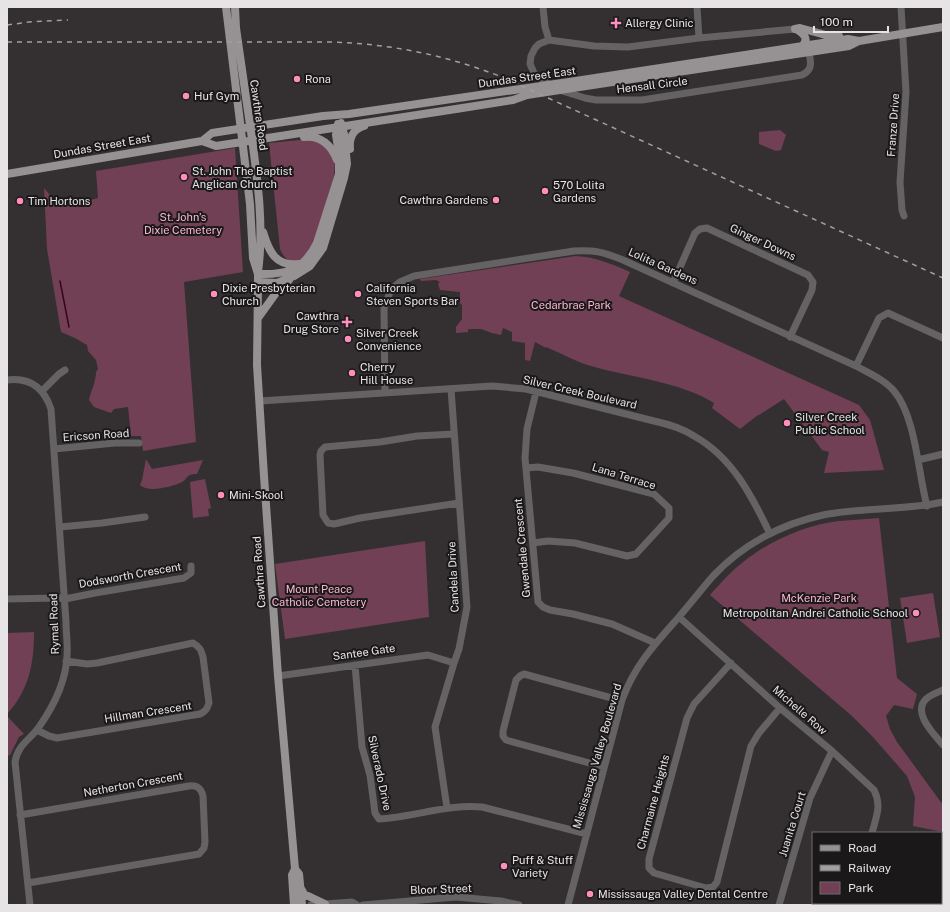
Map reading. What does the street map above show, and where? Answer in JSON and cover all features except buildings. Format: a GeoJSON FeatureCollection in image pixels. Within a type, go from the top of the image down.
{"type":"FeatureCollection","features":[{"type":"Feature","properties":{"kind":"main road","name":"Cawthra Road"},"geometry":{"type":"LineString","coordinates":[[226,7],[250,204],[253,258],[258,278]]}},
{"type":"Feature","properties":{"kind":"main road","name":"Cawthra Road"},"geometry":{"type":"LineString","coordinates":[[235,7],[236,28],[255,161],[260,221],[261,258],[258,278],[257,365],[278,676],[295,869],[292,875],[294,905]]}},
{"type":"Feature","properties":{"kind":"main road","name":"Dundas Street East"},"geometry":{"type":"LineString","coordinates":[[202,141],[216,146],[386,120],[513,100],[527,95],[849,46],[859,41],[943,27]]}},
{"type":"Feature","properties":{"kind":"main road"},"geometry":{"type":"LineString","coordinates":[[795,29],[800,28],[832,37],[844,36],[848,39]]}},
{"type":"Feature","properties":{"kind":"main road"},"geometry":{"type":"LineString","coordinates":[[795,29],[805,35],[806,40],[802,46]]}},
{"type":"Feature","properties":{"kind":"main road","name":"Dundas Street East"},"geometry":{"type":"LineString","coordinates":[[7,174],[202,141],[212,133],[265,124],[339,115],[569,82],[848,39],[859,41]]}},
{"type":"Feature","properties":{"kind":"main road"},"geometry":{"type":"LineString","coordinates":[[258,318],[281,286],[310,266],[323,248],[344,178],[343,166],[336,135],[340,127],[339,115]]}},
{"type":"Feature","properties":{"kind":"main road"},"geometry":{"type":"LineString","coordinates":[[258,278],[291,271],[302,264],[313,252],[339,174],[343,166],[351,160],[350,142],[355,131],[362,126],[386,120]]}},
{"type":"Feature","properties":{"kind":"main road"},"geometry":{"type":"LineString","coordinates":[[281,136],[287,139],[310,136],[320,139],[330,146],[343,166]]}},
{"type":"Feature","properties":{"kind":"main road"},"geometry":{"type":"LineString","coordinates":[[260,221],[268,248],[278,260],[290,265],[302,264]]}},
{"type":"Feature","properties":{"kind":"main road"},"geometry":{"type":"LineString","coordinates":[[258,278],[277,283],[294,276]]}},
{"type":"Feature","properties":{"kind":"main road","name":"Cawthra Road"},"geometry":{"type":"LineString","coordinates":[[295,869],[299,874],[302,905]]}},
{"type":"Feature","properties":{"kind":"main road"},"geometry":{"type":"LineString","coordinates":[[300,887],[304,894],[325,904]]}},
{"type":"Feature","properties":{"kind":"street"},"geometry":{"type":"LineString","coordinates":[[543,7],[548,40],[594,46],[628,47],[699,38],[795,29]]}},
{"type":"Feature","properties":{"kind":"street"},"geometry":{"type":"LineString","coordinates":[[697,7],[699,38]]}},
{"type":"Feature","properties":{"kind":"street","name":"Franze Drive"},"geometry":{"type":"LineString","coordinates":[[901,7],[906,92],[900,182],[902,210],[904,216]]}},
{"type":"Feature","properties":{"kind":"street","name":"Hensall Circle"},"geometry":{"type":"LineString","coordinates":[[548,40],[537,46],[532,53],[530,64],[535,75],[556,89],[596,100],[642,100],[802,75],[810,69],[811,62],[809,52]]}},
{"type":"Feature","properties":{"kind":"street","name":"Ginger Downs"},"geometry":{"type":"LineString","coordinates":[[673,282],[695,233],[700,229],[707,228],[794,268],[808,275],[813,282],[812,290],[790,336]]}},
{"type":"Feature","properties":{"kind":"street","name":"Lolita Gardens"},"geometry":{"type":"LineString","coordinates":[[385,393],[384,308],[390,292],[400,282],[414,276],[574,251],[594,250],[623,260],[673,282],[856,366],[880,379],[894,391],[902,403],[909,419],[927,506]]}},
{"type":"Feature","properties":{"kind":"street"},"geometry":{"type":"LineString","coordinates":[[856,366],[879,318],[888,313],[943,338]]}},
{"type":"Feature","properties":{"kind":"street"},"geometry":{"type":"LineString","coordinates":[[7,380],[20,380],[27,382],[42,391],[65,370]]}},
{"type":"Feature","properties":{"kind":"street","name":"Silver Creek Boulevard"},"geometry":{"type":"LineString","coordinates":[[260,402],[492,386],[526,389],[654,420],[694,436],[718,453],[736,474],[770,534]]}},
{"type":"Feature","properties":{"kind":"street","name":"Candela Drive"},"geometry":{"type":"LineString","coordinates":[[447,808],[435,727],[459,649],[467,607],[451,389]]}},
{"type":"Feature","properties":{"kind":"street","name":"Rymal Road"},"geometry":{"type":"LineString","coordinates":[[30,905],[20,815],[11,761],[24,742],[37,730],[56,699],[66,661],[65,599],[51,409],[47,398],[42,391]]}},
{"type":"Feature","properties":{"kind":"street","name":"Gwendale Crescent"},"geometry":{"type":"LineString","coordinates":[[536,392],[527,429],[525,458],[538,602],[543,607],[550,610],[612,624],[655,644]]}},
{"type":"Feature","properties":{"kind":"street"},"geometry":{"type":"LineString","coordinates":[[454,434],[417,436],[380,442],[325,447],[321,451],[320,455],[323,515],[328,523],[334,524],[360,518],[459,503]]}},
{"type":"Feature","properties":{"kind":"street","name":"Ericson Road"},"geometry":{"type":"LineString","coordinates":[[54,449],[115,443],[139,443]]}},
{"type":"Feature","properties":{"kind":"street"},"geometry":{"type":"LineString","coordinates":[[918,460],[943,454]]}},
{"type":"Feature","properties":{"kind":"street","name":"Lana Terrace"},"geometry":{"type":"LineString","coordinates":[[526,468],[538,467],[573,473],[654,494],[669,508],[669,518],[636,554],[627,556],[575,543],[548,541],[533,543]]}},
{"type":"Feature","properties":{"kind":"street","name":"Mississauga Valley Boulevard"},"geometry":{"type":"LineString","coordinates":[[568,905],[622,700],[634,673],[655,644],[714,576],[734,557],[770,534],[791,524],[833,513],[927,506],[943,502]]}},
{"type":"Feature","properties":{"kind":"street"},"geometry":{"type":"LineString","coordinates":[[60,527],[145,517]]}},
{"type":"Feature","properties":{"kind":"street","name":"Dodsworth Crescent"},"geometry":{"type":"LineString","coordinates":[[65,599],[184,578],[191,573],[191,566]]}},
{"type":"Feature","properties":{"kind":"street"},"geometry":{"type":"LineString","coordinates":[[7,598],[65,599]]}},
{"type":"Feature","properties":{"kind":"street","name":"Michelle Row"},"geometry":{"type":"LineString","coordinates":[[679,617],[780,708],[832,751],[874,790],[878,799],[878,809],[872,832]]}},
{"type":"Feature","properties":{"kind":"street","name":"Hillman Crescent"},"geometry":{"type":"LineString","coordinates":[[37,730],[48,736],[57,738],[200,714],[206,712],[208,708],[209,703],[203,657],[201,650],[193,643],[97,663],[86,664],[66,661]]}},
{"type":"Feature","properties":{"kind":"street","name":"Santee Gate"},"geometry":{"type":"LineString","coordinates":[[278,676],[428,655],[454,663]]}},
{"type":"Feature","properties":{"kind":"street","name":"Charmaine Heights"},"geometry":{"type":"LineString","coordinates":[[731,663],[694,704],[687,718],[649,859],[649,868],[654,873],[706,888],[713,887],[717,882],[751,746],[759,733],[780,708]]}},
{"type":"Feature","properties":{"kind":"street","name":"Silverado Drive"},"geometry":{"type":"LineString","coordinates":[[355,665],[362,747],[370,776],[375,813],[379,818],[470,806],[587,834]]}},
{"type":"Feature","properties":{"kind":"street"},"geometry":{"type":"LineString","coordinates":[[604,767],[506,740],[503,736],[503,731],[516,680],[524,674],[622,700]]}},
{"type":"Feature","properties":{"kind":"street"},"geometry":{"type":"LineString","coordinates":[[943,690],[926,699],[922,707],[922,713],[924,720],[943,744]]}},
{"type":"Feature","properties":{"kind":"street","name":"Juanita Court"},"geometry":{"type":"LineString","coordinates":[[779,905],[810,798],[832,751]]}},
{"type":"Feature","properties":{"kind":"street","name":"Netherton Crescent"},"geometry":{"type":"LineString","coordinates":[[20,815],[194,785],[201,790],[202,796],[205,842],[204,848],[198,854],[28,883]]}},
{"type":"Feature","properties":{"kind":"street","name":"Bloor Street"},"geometry":{"type":"LineString","coordinates":[[363,905],[456,897],[480,902],[519,905]]}},
{"type":"Feature","properties":{"kind":"street"},"geometry":{"type":"LineString","coordinates":[[311,905],[352,902],[357,905]]}},
{"type":"Feature","properties":{"kind":"green space"},"geometry":{"type":"Polygon","coordinates":[[[780,130],[786,135],[781,150],[776,151],[759,144],[759,132],[780,130]]]}},
{"type":"Feature","properties":{"kind":"green space"},"geometry":{"type":"Polygon","coordinates":[[[310,139],[322,143],[335,160],[334,176],[314,243],[307,254],[298,261],[293,261],[288,260],[280,249],[269,143],[310,139]]]}},
{"type":"Feature","properties":{"kind":"green space","name":"St. John’s Dixie Cemetery"},"geometry":{"type":"Polygon","coordinates":[[[235,148],[243,272],[184,282],[196,442],[143,451],[141,436],[131,436],[128,407],[114,409],[111,413],[94,407],[89,400],[98,369],[96,360],[88,351],[87,345],[61,332],[47,249],[44,188],[59,206],[78,202],[90,202],[92,204],[91,200],[98,198],[96,171],[235,148]]]}},
{"type":"Feature","properties":{"kind":"green space","name":"Cedarbrae Park"},"geometry":{"type":"Polygon","coordinates":[[[576,256],[597,259],[630,272],[619,296],[859,405],[870,420],[884,470],[824,473],[829,452],[822,450],[784,399],[758,415],[740,429],[712,408],[714,403],[701,396],[671,385],[585,364],[535,342],[530,361],[525,360],[525,343],[512,341],[512,332],[503,328],[501,335],[481,329],[468,329],[468,332],[456,333],[456,327],[462,319],[460,292],[440,290],[438,284],[440,282],[436,280],[421,281],[420,279],[576,256]]]}},
{"type":"Feature","properties":{"kind":"green space"},"geometry":{"type":"Polygon","coordinates":[[[146,459],[152,469],[203,460],[197,474],[189,475],[184,481],[166,487],[149,489],[140,485],[146,459]]]}},
{"type":"Feature","properties":{"kind":"green space"},"geometry":{"type":"Polygon","coordinates":[[[205,479],[211,508],[208,509],[209,516],[193,518],[190,482],[205,479]]]}},
{"type":"Feature","properties":{"kind":"green space","name":"McKenzie Park"},"geometry":{"type":"Polygon","coordinates":[[[879,518],[897,678],[917,694],[913,709],[894,705],[886,716],[890,729],[897,742],[943,805],[943,832],[913,826],[915,797],[907,776],[872,736],[852,716],[710,595],[729,574],[742,563],[764,548],[788,535],[826,523],[879,518]]]}},
{"type":"Feature","properties":{"kind":"green space","name":"Mount Peace Catholic Cemetery"},"geometry":{"type":"Polygon","coordinates":[[[425,541],[429,617],[285,639],[275,564],[425,541]]]}},
{"type":"Feature","properties":{"kind":"green space"},"geometry":{"type":"Polygon","coordinates":[[[933,593],[940,637],[907,643],[900,598],[933,593]]]}},
{"type":"Feature","properties":{"kind":"green space"},"geometry":{"type":"Polygon","coordinates":[[[34,632],[33,655],[29,676],[20,696],[7,714],[7,633],[34,632]]]}},
{"type":"Feature","properties":{"kind":"green space"},"geometry":{"type":"Polygon","coordinates":[[[7,716],[24,734],[19,737],[10,755],[7,756],[7,716]]]}},
{"type":"Feature","properties":{"kind":"waterway"},"geometry":{"type":"LineString","coordinates":[[60,281],[69,327]]}},
{"type":"Feature","properties":{"kind":"railway"},"geometry":{"type":"LineString","coordinates":[[7,25],[68,20]]}},
{"type":"Feature","properties":{"kind":"railway"},"geometry":{"type":"LineString","coordinates":[[7,42],[331,42],[397,48],[439,57],[481,69],[502,77],[943,278]]}},
{"type":"Feature","properties":{"kind":"place","name":"Allergy Clinic"},"geometry":{"type":"Point","coordinates":[616,23]}},
{"type":"Feature","properties":{"kind":"place","name":"Rona"},"geometry":{"type":"Point","coordinates":[297,79]}},
{"type":"Feature","properties":{"kind":"place","name":"Huf Gym"},"geometry":{"type":"Point","coordinates":[186,96]}},
{"type":"Feature","properties":{"kind":"place","name":"St. John The Baptist Anglican Church"},"geometry":{"type":"Point","coordinates":[184,177]}},
{"type":"Feature","properties":{"kind":"place","name":"570 Lolita Gardens"},"geometry":{"type":"Point","coordinates":[545,191]}},
{"type":"Feature","properties":{"kind":"place","name":"Cawthra Gardens"},"geometry":{"type":"Point","coordinates":[496,200]}},
{"type":"Feature","properties":{"kind":"place","name":"Tim Hortons"},"geometry":{"type":"Point","coordinates":[20,201]}},
{"type":"Feature","properties":{"kind":"place","name":"Dixie Presbyterian Church"},"geometry":{"type":"Point","coordinates":[214,294]}},
{"type":"Feature","properties":{"kind":"place","name":"California Steven Sports Bar"},"geometry":{"type":"Point","coordinates":[358,294]}},
{"type":"Feature","properties":{"kind":"place","name":"Cawthra Drug Store"},"geometry":{"type":"Point","coordinates":[347,322]}},
{"type":"Feature","properties":{"kind":"place","name":"Silver Creek Convenience"},"geometry":{"type":"Point","coordinates":[348,339]}},
{"type":"Feature","properties":{"kind":"place","name":"Cherry Hill House"},"geometry":{"type":"Point","coordinates":[352,373]}},
{"type":"Feature","properties":{"kind":"place","name":"Silver Creek Public School"},"geometry":{"type":"Point","coordinates":[787,423]}},
{"type":"Feature","properties":{"kind":"place","name":"Mini-Skool"},"geometry":{"type":"Point","coordinates":[221,495]}},
{"type":"Feature","properties":{"kind":"place","name":"Metropolitan Andrei Catholic School"},"geometry":{"type":"Point","coordinates":[916,613]}},
{"type":"Feature","properties":{"kind":"place","name":"Puff & Stuff Variety"},"geometry":{"type":"Point","coordinates":[504,866]}},
{"type":"Feature","properties":{"kind":"place","name":"Mississauga Valley Dental Centre"},"geometry":{"type":"Point","coordinates":[590,894]}}]}
